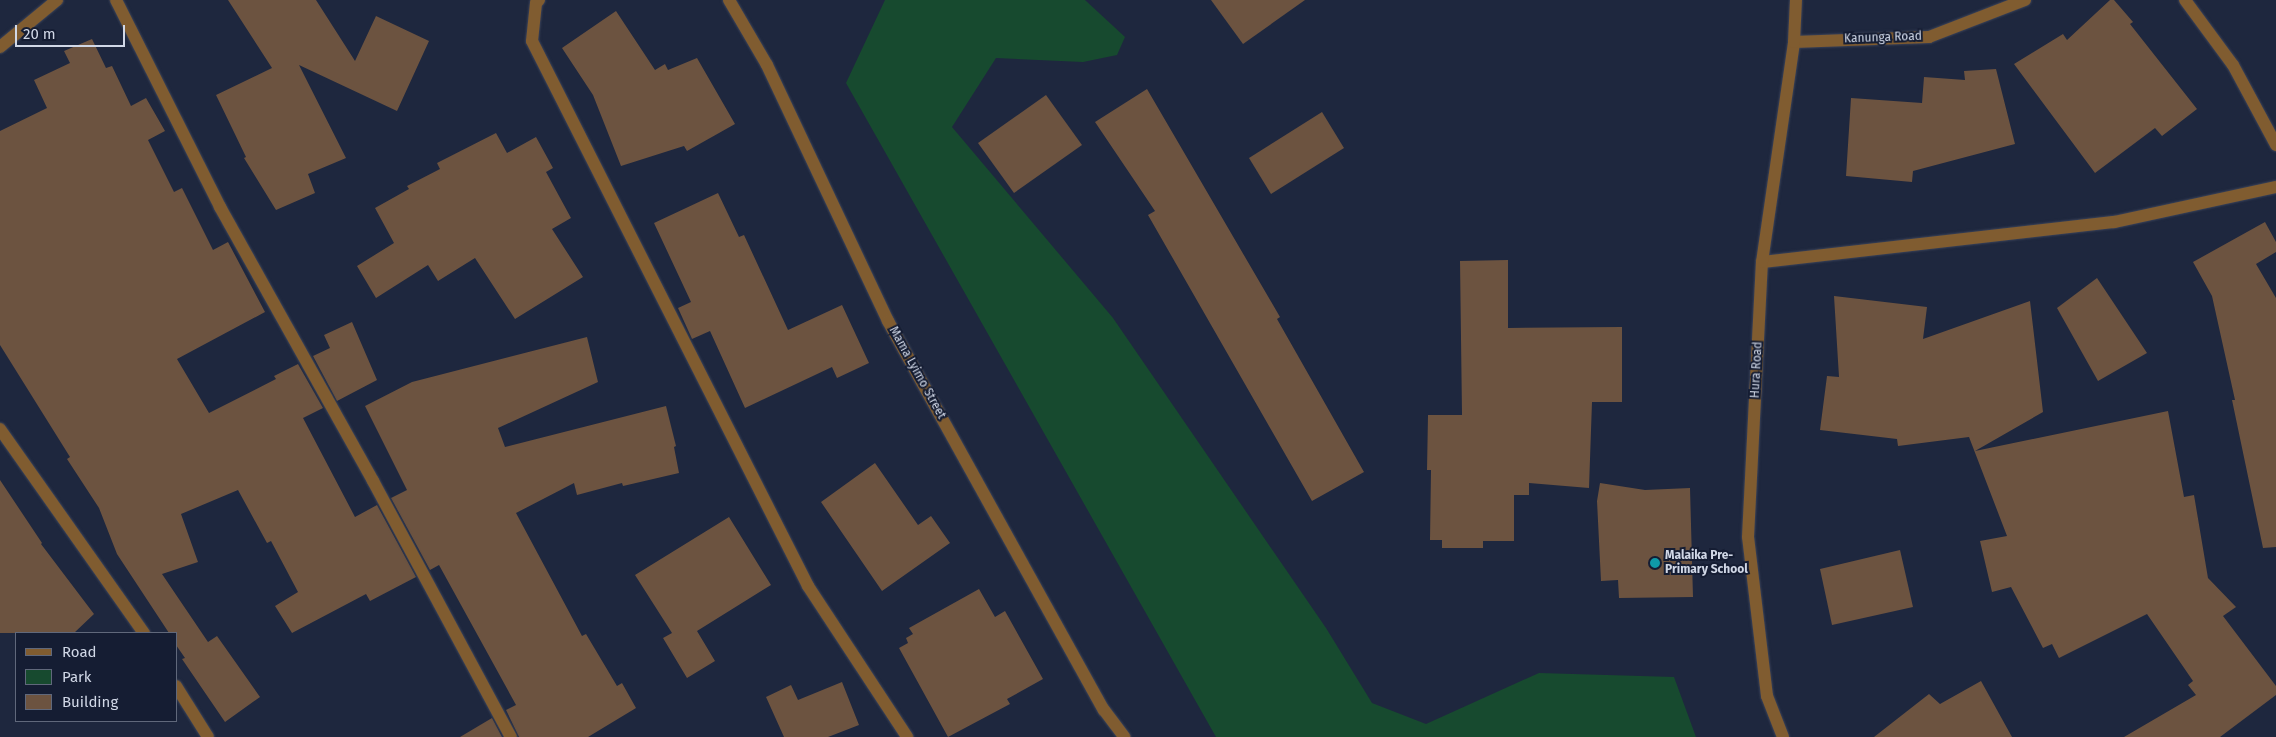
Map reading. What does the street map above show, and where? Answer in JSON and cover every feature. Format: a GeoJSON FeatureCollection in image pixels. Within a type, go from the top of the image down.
{"type":"FeatureCollection","features":[{"type":"Feature","properties":{"kind":"street"},"geometry":{"type":"LineString","coordinates":[[0,47],[57,0]]}},
{"type":"Feature","properties":{"kind":"street"},"geometry":{"type":"LineString","coordinates":[[116,0],[220,207],[373,481],[511,737]]}},
{"type":"Feature","properties":{"kind":"street"},"geometry":{"type":"LineString","coordinates":[[539,0],[536,3],[532,41],[808,586],[907,737]]}},
{"type":"Feature","properties":{"kind":"street","name":"Mama Lyimo Street"},"geometry":{"type":"LineString","coordinates":[[729,0],[767,66],[888,321],[1104,710],[1124,737]]}},
{"type":"Feature","properties":{"kind":"street","name":"Hura Road"},"geometry":{"type":"LineString","coordinates":[[1784,737],[1767,696],[1748,537],[1762,262],[1794,42],[1796,0]]}},
{"type":"Feature","properties":{"kind":"street","name":"Kanunga Road"},"geometry":{"type":"LineString","coordinates":[[1794,42],[1929,37],[2025,0]]}},
{"type":"Feature","properties":{"kind":"street"},"geometry":{"type":"LineString","coordinates":[[2185,0],[2233,65],[2276,145]]}},
{"type":"Feature","properties":{"kind":"street"},"geometry":{"type":"LineString","coordinates":[[1762,262],[2114,222],[2276,187]]}},
{"type":"Feature","properties":{"kind":"street"},"geometry":{"type":"LineString","coordinates":[[0,429],[143,632]]}},
{"type":"Feature","properties":{"kind":"street"},"geometry":{"type":"LineString","coordinates":[[178,689],[208,737]]}},
{"type":"Feature","properties":{"kind":"green space"},"geometry":{"type":"Polygon","coordinates":[[[885,0],[1085,0],[1125,37],[1117,55],[1083,62],[996,58],[952,127],[1113,318],[1326,628],[1372,703],[1426,724],[1539,673],[1674,677],[1696,737],[1216,737],[846,83],[885,0]]]}},
{"type":"Feature","properties":{"kind":"building"},"geometry":{"type":"Polygon","coordinates":[[[228,0],[316,0],[355,61],[376,16],[429,41],[397,111],[299,65],[346,158],[308,174],[315,193],[276,210],[244,158],[246,157],[216,95],[272,68],[228,0]]]}},
{"type":"Feature","properties":{"kind":"building"},"geometry":{"type":"Polygon","coordinates":[[[1211,0],[1305,0],[1243,44],[1211,0]]]}},
{"type":"Feature","properties":{"kind":"building"},"geometry":{"type":"Polygon","coordinates":[[[2110,0],[2114,0],[2133,22],[2130,24],[2197,109],[2162,136],[2155,128],[2095,173],[2014,64],[2063,34],[2067,40],[2110,0]]]}},
{"type":"Feature","properties":{"kind":"building"},"geometry":{"type":"Polygon","coordinates":[[[616,11],[655,70],[665,64],[668,70],[697,58],[735,124],[687,151],[684,146],[621,166],[593,95],[562,48],[616,11]]]}},
{"type":"Feature","properties":{"kind":"building"},"geometry":{"type":"Polygon","coordinates":[[[92,39],[106,68],[112,66],[131,106],[146,98],[165,131],[148,140],[174,192],[182,188],[213,250],[228,242],[265,312],[177,359],[209,413],[276,379],[274,376],[298,364],[323,408],[303,418],[355,517],[377,505],[416,577],[370,601],[366,594],[292,633],[275,606],[298,592],[271,541],[267,543],[238,490],[181,514],[198,562],[162,574],[208,642],[217,636],[260,697],[225,722],[182,659],[185,658],[178,648],[178,632],[168,632],[117,554],[99,508],[67,459],[70,457],[0,345],[0,131],[47,108],[34,80],[70,63],[64,51],[92,39]]]}},
{"type":"Feature","properties":{"kind":"building"},"geometry":{"type":"Polygon","coordinates":[[[1996,69],[2015,144],[1913,171],[1912,182],[1846,176],[1851,98],[1922,103],[1924,77],[1965,80],[1964,71],[1996,69]]]}},
{"type":"Feature","properties":{"kind":"building"},"geometry":{"type":"Polygon","coordinates":[[[1147,89],[1280,317],[1277,319],[1364,472],[1312,501],[1148,215],[1155,211],[1095,122],[1147,89]]]}},
{"type":"Feature","properties":{"kind":"building"},"geometry":{"type":"Polygon","coordinates":[[[1046,95],[1082,145],[1014,193],[978,143],[1046,95]]]}},
{"type":"Feature","properties":{"kind":"building"},"geometry":{"type":"Polygon","coordinates":[[[1322,112],[1344,148],[1271,194],[1249,158],[1322,112]]]}},
{"type":"Feature","properties":{"kind":"building"},"geometry":{"type":"Polygon","coordinates":[[[496,133],[507,153],[536,137],[553,168],[546,172],[571,218],[552,229],[583,277],[515,319],[475,258],[438,281],[428,265],[376,298],[357,266],[394,243],[375,208],[409,189],[407,186],[440,169],[437,163],[496,133]]]}},
{"type":"Feature","properties":{"kind":"building"},"geometry":{"type":"Polygon","coordinates":[[[718,193],[739,237],[744,235],[788,330],[842,305],[869,363],[837,378],[832,367],[745,408],[710,331],[692,339],[678,308],[691,302],[654,223],[718,193]]]}},
{"type":"Feature","properties":{"kind":"building"},"geometry":{"type":"Polygon","coordinates":[[[2265,222],[2276,242],[2276,252],[2256,264],[2276,298],[2276,547],[2263,548],[2232,400],[2235,400],[2212,296],[2193,262],[2265,222]]]}},
{"type":"Feature","properties":{"kind":"building"},"geometry":{"type":"Polygon","coordinates":[[[1508,260],[1508,328],[1622,327],[1622,402],[1592,402],[1589,488],[1529,483],[1529,495],[1514,495],[1514,541],[1483,541],[1483,548],[1442,548],[1442,540],[1430,540],[1431,470],[1427,470],[1428,415],[1462,415],[1460,261],[1508,260]]]}},
{"type":"Feature","properties":{"kind":"building"},"geometry":{"type":"Polygon","coordinates":[[[2097,278],[2147,353],[2098,381],[2057,308],[2097,278]]]}},
{"type":"Feature","properties":{"kind":"building"},"geometry":{"type":"Polygon","coordinates":[[[1834,296],[1927,307],[1923,339],[2030,301],[2043,412],[1975,451],[2168,411],[2184,497],[2194,495],[2208,578],[2236,607],[2223,616],[2276,686],[2276,695],[2220,737],[2124,737],[2196,695],[2188,685],[2193,681],[2147,614],[2059,658],[2052,644],[2043,648],[2011,587],[1992,592],[1980,541],[2007,536],[1969,437],[1898,446],[1897,439],[1820,430],[1827,376],[1839,377],[1834,296]]]}},
{"type":"Feature","properties":{"kind":"building"},"geometry":{"type":"Polygon","coordinates":[[[352,322],[377,380],[337,401],[313,356],[330,348],[324,335],[352,322]]]}},
{"type":"Feature","properties":{"kind":"building"},"geometry":{"type":"Polygon","coordinates":[[[587,337],[598,382],[498,428],[505,447],[666,406],[676,446],[674,447],[679,473],[623,486],[622,483],[577,495],[574,483],[516,513],[582,636],[586,634],[617,686],[622,683],[636,708],[588,737],[519,737],[506,710],[516,705],[439,565],[430,570],[391,498],[407,490],[365,406],[412,382],[587,337]]]}},
{"type":"Feature","properties":{"kind":"building"},"geometry":{"type":"Polygon","coordinates":[[[875,463],[918,525],[931,516],[950,543],[882,591],[821,502],[875,463]]]}},
{"type":"Feature","properties":{"kind":"building"},"geometry":{"type":"Polygon","coordinates":[[[0,480],[41,544],[94,614],[75,632],[0,633],[0,480]]]}},
{"type":"Feature","properties":{"kind":"building","name":"Malaika Pre- Primary School"},"geometry":{"type":"Polygon","coordinates":[[[1600,483],[1645,490],[1690,488],[1693,597],[1619,598],[1618,580],[1601,581],[1597,501],[1600,483]]]}},
{"type":"Feature","properties":{"kind":"building"},"geometry":{"type":"Polygon","coordinates":[[[729,517],[771,585],[697,631],[715,661],[687,678],[663,638],[672,633],[635,575],[729,517]]]}},
{"type":"Feature","properties":{"kind":"building"},"geometry":{"type":"Polygon","coordinates":[[[1900,550],[1913,607],[1832,625],[1820,569],[1900,550]]]}},
{"type":"Feature","properties":{"kind":"building"},"geometry":{"type":"Polygon","coordinates":[[[979,589],[995,617],[1005,611],[1043,679],[1007,699],[1010,704],[948,737],[899,648],[908,643],[906,638],[913,634],[909,628],[979,589]]]}},
{"type":"Feature","properties":{"kind":"building"},"geometry":{"type":"Polygon","coordinates":[[[1981,681],[2012,737],[1874,737],[1929,694],[1940,704],[1981,681]]]}},
{"type":"Feature","properties":{"kind":"building"},"geometry":{"type":"Polygon","coordinates":[[[842,682],[859,725],[828,737],[784,737],[766,697],[791,685],[798,700],[842,682]]]}},
{"type":"Feature","properties":{"kind":"building"},"geometry":{"type":"Polygon","coordinates":[[[492,718],[502,737],[460,737],[492,718]]]}},
{"type":"Feature","properties":{"kind":"place","name":"Malaika Pre- Primary School"},"geometry":{"type":"Point","coordinates":[1655,563]}}]}
